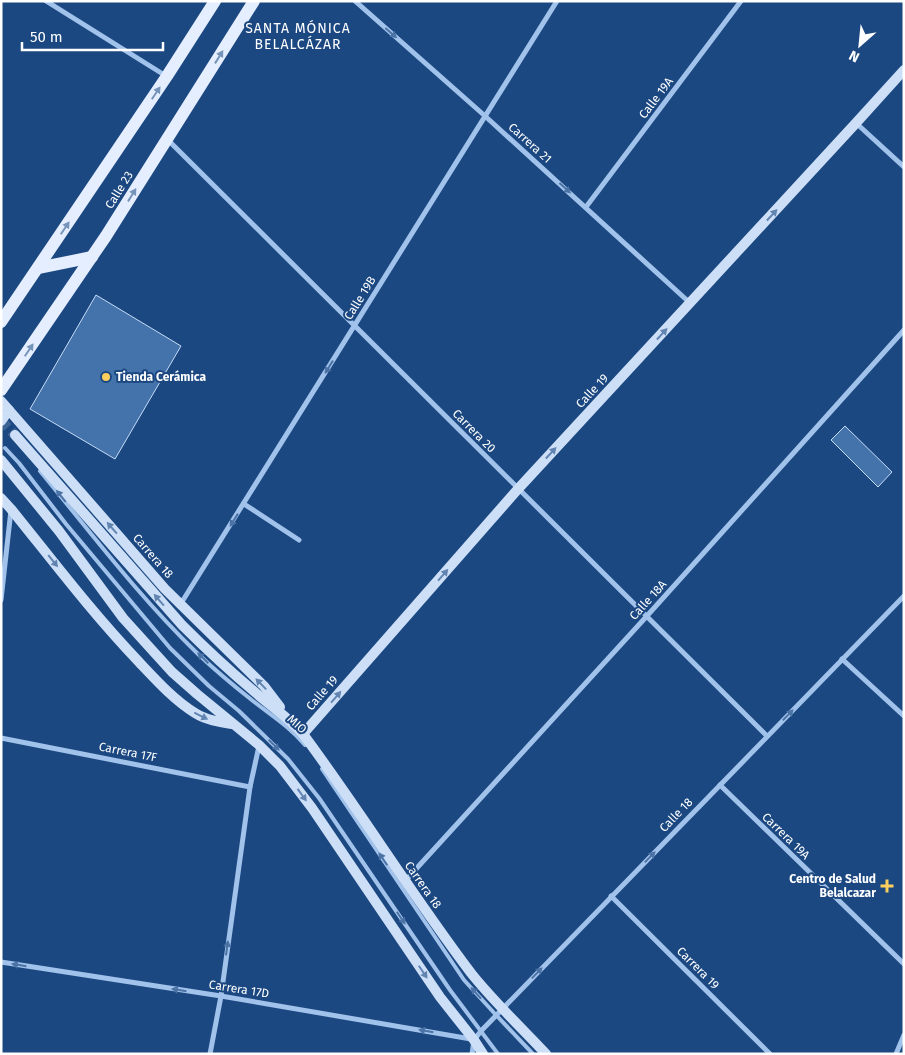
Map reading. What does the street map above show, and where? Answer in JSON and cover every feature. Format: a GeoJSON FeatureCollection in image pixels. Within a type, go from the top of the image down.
{"type":"FeatureCollection","features":[{"type":"Feature","properties":{"kind":"main road","name":"Calle 23"},"geometry":{"type":"LineString","coordinates":[[1,322],[167,76],[215,1]]}},
{"type":"Feature","properties":{"kind":"main road","name":"Calle 23"},"geometry":{"type":"LineString","coordinates":[[1,390],[106,236],[254,1]]}},
{"type":"Feature","properties":{"kind":"main road"},"geometry":{"type":"LineString","coordinates":[[38,268],[92,257]]}},
{"type":"Feature","properties":{"kind":"street"},"geometry":{"type":"LineString","coordinates":[[46,1],[167,76]]}},
{"type":"Feature","properties":{"kind":"street","name":"Carrera 21"},"geometry":{"type":"LineString","coordinates":[[354,1],[485,116],[690,303]]}},
{"type":"Feature","properties":{"kind":"street","name":"Calle 19B"},"geometry":{"type":"LineString","coordinates":[[180,605],[557,1]]}},
{"type":"Feature","properties":{"kind":"street","name":"Calle 19A"},"geometry":{"type":"LineString","coordinates":[[586,207],[742,1]]}},
{"type":"Feature","properties":{"kind":"street","name":"Calle 19"},"geometry":{"type":"LineString","coordinates":[[303,734],[518,489],[904,70]]}},
{"type":"Feature","properties":{"kind":"street"},"geometry":{"type":"LineString","coordinates":[[856,124],[904,167]]}},
{"type":"Feature","properties":{"kind":"street","name":"Carrera 20"},"geometry":{"type":"LineString","coordinates":[[167,140],[767,736]]}},
{"type":"Feature","properties":{"kind":"street","name":"Calle 18A"},"geometry":{"type":"LineString","coordinates":[[405,881],[904,330]]}},
{"type":"Feature","properties":{"kind":"street","name":"Carrera 18"},"geometry":{"type":"LineString","coordinates":[[1,401],[180,605],[264,686],[303,734],[499,1012],[546,1054]]}},
{"type":"Feature","properties":{"kind":"street"},"geometry":{"type":"LineString","coordinates":[[1,421],[9,410]]}},
{"type":"Feature","properties":{"kind":"street","name":"Carrera 18"},"geometry":{"type":"LineString","coordinates":[[14,437],[182,625],[257,694],[292,721]]}},
{"type":"Feature","properties":{"kind":"street"},"geometry":{"type":"LineString","coordinates":[[1,460],[59,530],[129,625],[172,672],[259,745],[280,766],[440,997],[483,1054]]}},
{"type":"Feature","properties":{"kind":"street"},"geometry":{"type":"LineString","coordinates":[[1,498],[96,616],[148,672],[176,699],[196,714],[206,719],[233,724]]}},
{"type":"Feature","properties":{"kind":"street"},"geometry":{"type":"LineString","coordinates":[[244,504],[299,540]]}},
{"type":"Feature","properties":{"kind":"street"},"geometry":{"type":"LineString","coordinates":[[1,600],[11,509]]}},
{"type":"Feature","properties":{"kind":"street","name":"Calle 18"},"geometry":{"type":"LineString","coordinates":[[472,1054],[474,1040],[481,1031],[904,596]]}},
{"type":"Feature","properties":{"kind":"street"},"geometry":{"type":"LineString","coordinates":[[842,659],[904,716]]}},
{"type":"Feature","properties":{"kind":"street","name":"Carrera 17F"},"geometry":{"type":"LineString","coordinates":[[1,738],[250,787]]}},
{"type":"Feature","properties":{"kind":"street"},"geometry":{"type":"LineString","coordinates":[[210,1054],[250,787],[259,745]]}},
{"type":"Feature","properties":{"kind":"street","name":"Carrera 19A"},"geometry":{"type":"LineString","coordinates":[[720,785],[904,964]]}},
{"type":"Feature","properties":{"kind":"street","name":"Carrera 19"},"geometry":{"type":"LineString","coordinates":[[611,896],[770,1054]]}},
{"type":"Feature","properties":{"kind":"street","name":"Carrera 17D"},"geometry":{"type":"LineString","coordinates":[[1,962],[220,996],[454,1035],[474,1040]]}},
{"type":"Feature","properties":{"kind":"street"},"geometry":{"type":"LineString","coordinates":[[896,1054],[904,1035]]}},
{"type":"Feature","properties":{"kind":"lane","name":"MIO"},"geometry":{"type":"LineString","coordinates":[[14,437],[129,579],[177,634],[211,666],[297,736],[310,750],[464,980],[499,1012],[533,1054]]}},
{"type":"Feature","properties":{"kind":"lane"},"geometry":{"type":"LineString","coordinates":[[6,448],[66,524],[170,648],[266,737],[305,779],[450,990],[498,1054]]}},
{"type":"Feature","properties":{"kind":"building","name":"Tienda Cerámica"},"geometry":{"type":"Polygon","coordinates":[[[96,295],[181,346],[115,459],[30,409],[96,295]]]}},
{"type":"Feature","properties":{"kind":"building"},"geometry":{"type":"Polygon","coordinates":[[[845,426],[892,472],[878,487],[831,440],[845,426]]]}},
{"type":"Feature","properties":{"kind":"tunnel"},"geometry":{"type":"LineString","coordinates":[[1,420],[15,435]]}},
{"type":"Feature","properties":{"kind":"place","name":"Tienda Cerámica"},"geometry":{"type":"Point","coordinates":[106,377]}},
{"type":"Feature","properties":{"kind":"place","name":"Centro de Salud Belalcazar"},"geometry":{"type":"Point","coordinates":[887,886]}},
{"type":"Feature","properties":{"kind":"district","name":"SANTA MÓNICA BELALCÁZAR"},"geometry":{"type":"Point","coordinates":[298,36]}}]}
